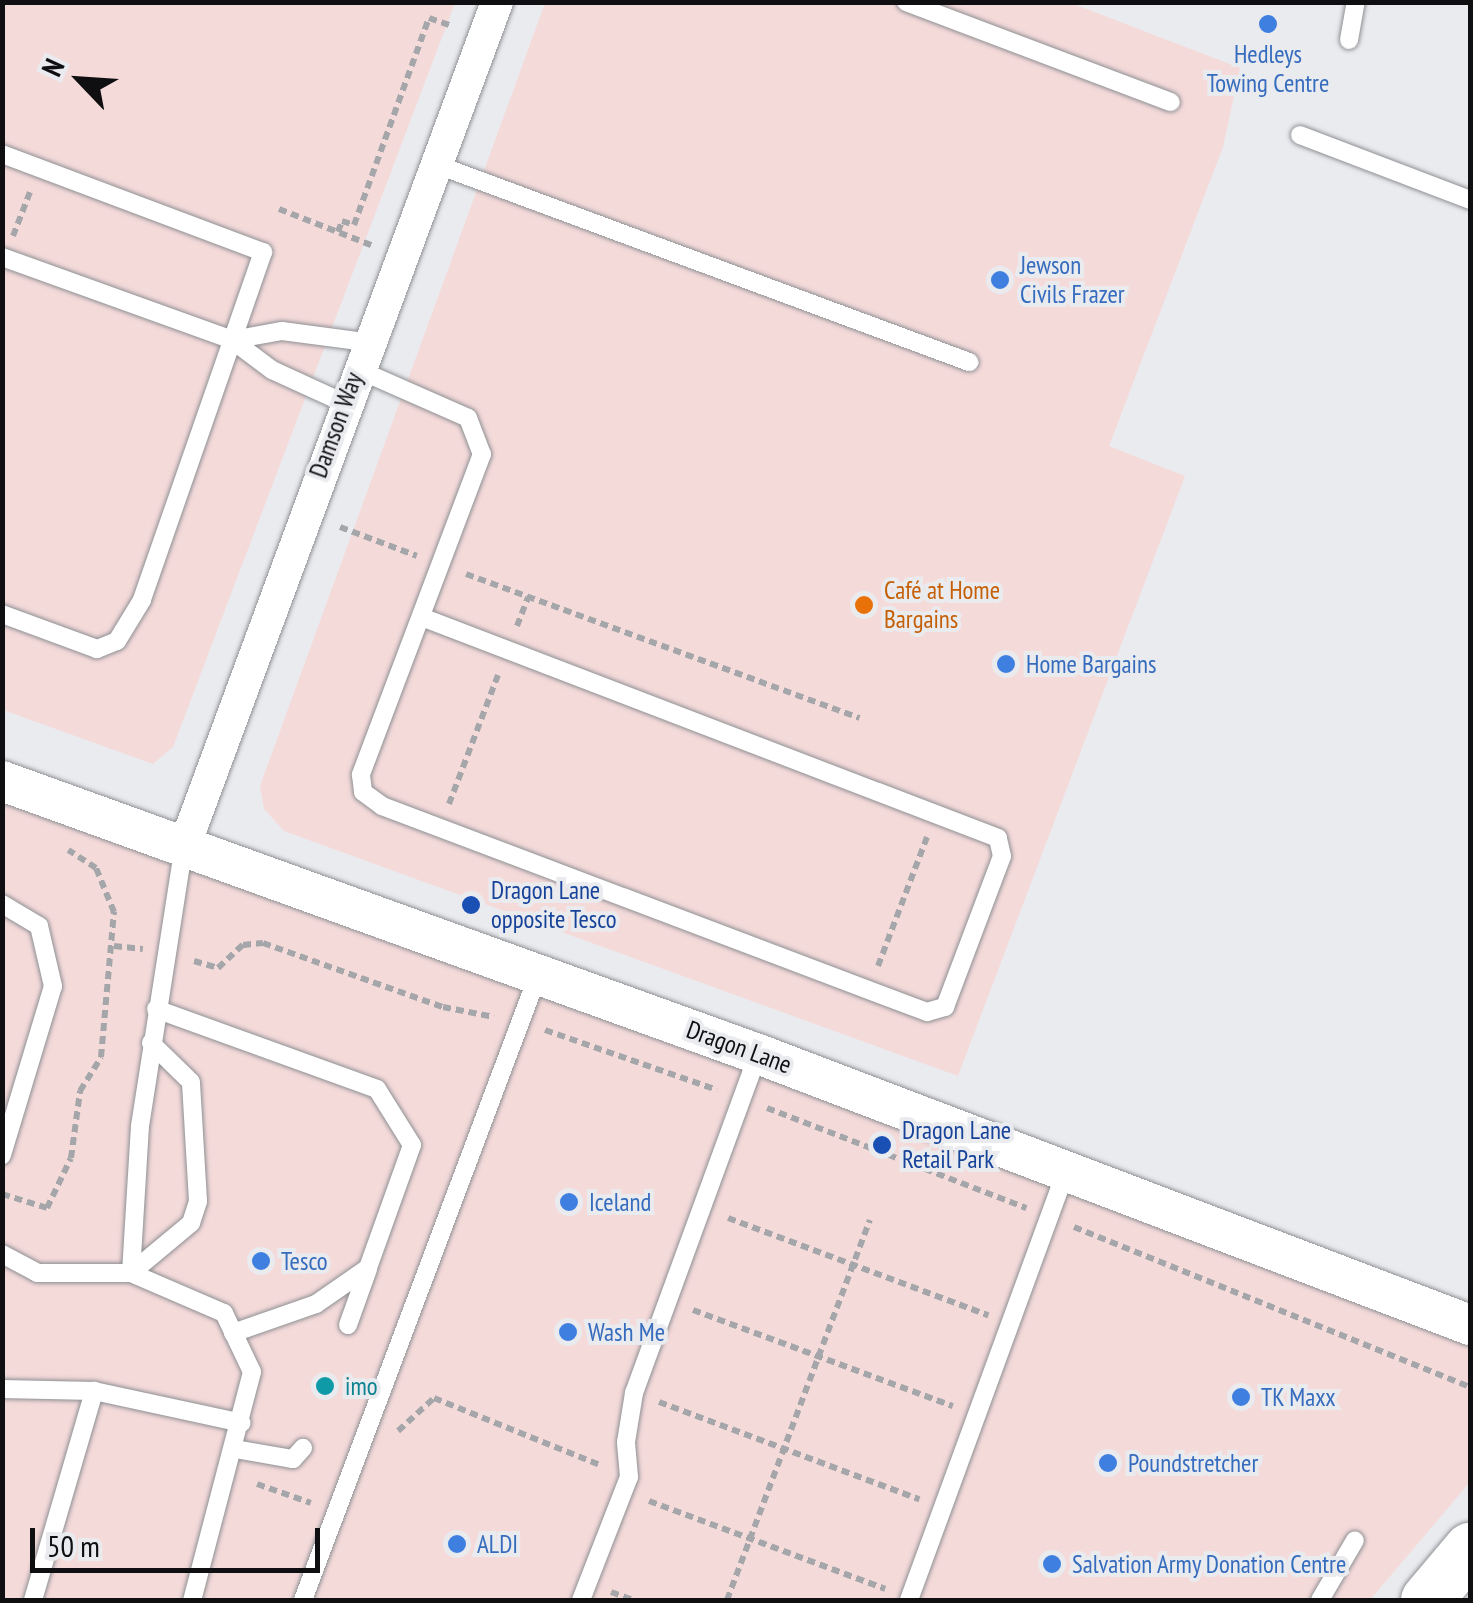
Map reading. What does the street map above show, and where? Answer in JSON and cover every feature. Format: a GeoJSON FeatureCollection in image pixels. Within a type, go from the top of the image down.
{"type":"FeatureCollection","features":[{"type":"Feature","properties":{"kind":"main road"},"geometry":{"type":"LineString","coordinates":[[1427,1600],[1470,1549]]}},
{"type":"Feature","properties":{"kind":"street","name":"Damson Way"},"geometry":{"type":"LineString","coordinates":[[183,850],[344,402],[497,2]]}},
{"type":"Feature","properties":{"kind":"street","name":"Dragon Lane"},"geometry":{"type":"LineString","coordinates":[[2,781],[183,850],[758,1054],[1470,1325]]}},
{"type":"Feature","properties":{"kind":"lane"},"geometry":{"type":"LineString","coordinates":[[906,2],[1171,102]]}},
{"type":"Feature","properties":{"kind":"lane"},"geometry":{"type":"LineString","coordinates":[[1349,40],[1356,2]]}},
{"type":"Feature","properties":{"kind":"lane"},"geometry":{"type":"LineString","coordinates":[[1300,135],[1470,200]]}},
{"type":"Feature","properties":{"kind":"lane"},"geometry":{"type":"LineString","coordinates":[[2,154],[262,252],[142,600],[117,641],[98,649],[2,614]]}},
{"type":"Feature","properties":{"kind":"lane"},"geometry":{"type":"LineString","coordinates":[[435,164],[969,362]]}},
{"type":"Feature","properties":{"kind":"lane"},"geometry":{"type":"LineString","coordinates":[[4,258],[232,340],[272,370],[344,402]]}},
{"type":"Feature","properties":{"kind":"lane"},"geometry":{"type":"LineString","coordinates":[[232,340],[282,331],[362,356],[468,418],[480,436],[482,454],[470,499],[361,775],[363,792],[382,806],[927,1012],[945,1007],[956,988],[1002,856],[998,838],[937,810],[424,618]]}},
{"type":"Feature","properties":{"kind":"lane"},"geometry":{"type":"LineString","coordinates":[[131,1273],[151,1044],[183,850]]}},
{"type":"Feature","properties":{"kind":"lane"},"geometry":{"type":"LineString","coordinates":[[2,904],[39,926],[53,986],[2,1156]]}},
{"type":"Feature","properties":{"kind":"lane"},"geometry":{"type":"LineString","coordinates":[[302,1600],[538,975]]}},
{"type":"Feature","properties":{"kind":"lane"},"geometry":{"type":"LineString","coordinates":[[156,1010],[377,1089],[412,1146],[348,1325]]}},
{"type":"Feature","properties":{"kind":"lane"},"geometry":{"type":"LineString","coordinates":[[131,1273],[191,1223],[198,1200],[191,1082],[151,1044]]}},
{"type":"Feature","properties":{"kind":"lane"},"geometry":{"type":"LineString","coordinates":[[581,1600],[626,1484],[626,1442],[634,1393],[758,1054]]}},
{"type":"Feature","properties":{"kind":"lane"},"geometry":{"type":"LineString","coordinates":[[909,1600],[1066,1171]]}},
{"type":"Feature","properties":{"kind":"lane"},"geometry":{"type":"LineString","coordinates":[[4,1258],[37,1273],[131,1273],[224,1312],[252,1372],[242,1423],[192,1600]]}},
{"type":"Feature","properties":{"kind":"lane"},"geometry":{"type":"LineString","coordinates":[[234,1334],[316,1304],[368,1268]]}},
{"type":"Feature","properties":{"kind":"lane"},"geometry":{"type":"LineString","coordinates":[[2,1389],[94,1391],[242,1423]]}},
{"type":"Feature","properties":{"kind":"lane"},"geometry":{"type":"LineString","coordinates":[[33,1600],[94,1391]]}},
{"type":"Feature","properties":{"kind":"lane"},"geometry":{"type":"LineString","coordinates":[[235,1449],[293,1459],[303,1448]]}},
{"type":"Feature","properties":{"kind":"lane"},"geometry":{"type":"LineString","coordinates":[[1320,1600],[1354,1540]]}},
{"type":"Feature","properties":{"kind":"path"},"geometry":{"type":"LineString","coordinates":[[338,232],[342,221],[354,225],[429,18],[484,38]]}},
{"type":"Feature","properties":{"kind":"path"},"geometry":{"type":"LineString","coordinates":[[4,258],[39,168]]}},
{"type":"Feature","properties":{"kind":"path"},"geometry":{"type":"LineString","coordinates":[[280,208],[364,242]]}},
{"type":"Feature","properties":{"kind":"path"},"geometry":{"type":"LineString","coordinates":[[304,514],[860,718]]}},
{"type":"Feature","properties":{"kind":"path"},"geometry":{"type":"LineString","coordinates":[[440,828],[528,597]]}},
{"type":"Feature","properties":{"kind":"path"},"geometry":{"type":"LineString","coordinates":[[869,990],[937,810]]}},
{"type":"Feature","properties":{"kind":"path"},"geometry":{"type":"LineString","coordinates":[[2,1194],[47,1208],[71,1158],[80,1092],[101,1056],[114,912],[96,868],[61,845]]}},
{"type":"Feature","properties":{"kind":"path"},"geometry":{"type":"LineString","coordinates":[[218,968],[243,945],[263,943],[443,1008],[520,1021],[741,1098],[1050,1217],[1470,1387]]}},
{"type":"Feature","properties":{"kind":"path"},"geometry":{"type":"LineString","coordinates":[[701,1208],[1012,1324]]}},
{"type":"Feature","properties":{"kind":"path"},"geometry":{"type":"LineString","coordinates":[[728,1600],[870,1220]]}},
{"type":"Feature","properties":{"kind":"path"},"geometry":{"type":"LineString","coordinates":[[668,1300],[978,1415]]}},
{"type":"Feature","properties":{"kind":"path"},"geometry":{"type":"LineString","coordinates":[[634,1393],[943,1508]]}},
{"type":"Feature","properties":{"kind":"path"},"geometry":{"type":"LineString","coordinates":[[434,1398],[750,1539],[909,1600]]}},
{"type":"Feature","properties":{"kind":"shaded area"},"geometry":{"type":"Polygon","coordinates":[[[3,3],[455,3],[173,747],[153,764],[3,710],[3,3]]]}},
{"type":"Feature","properties":{"kind":"shaded area"},"geometry":{"type":"Polygon","coordinates":[[[545,3],[1071,3],[1240,68],[1223,147],[1109,446],[1185,476],[958,1076],[284,831],[264,809],[260,786],[545,3]]]}},
{"type":"Feature","properties":{"kind":"shaded area"},"geometry":{"type":"Polygon","coordinates":[[[2,781],[1470,1325],[1470,1482],[1370,1600],[3,1600],[2,781]]]}},
{"type":"Feature","properties":{"kind":"place","name":"Hedleys Towing Centre"},"geometry":{"type":"Point","coordinates":[1268,24]}},
{"type":"Feature","properties":{"kind":"place","name":"Jewson Civils Frazer"},"geometry":{"type":"Point","coordinates":[1000,280]}},
{"type":"Feature","properties":{"kind":"place","name":"Café at Home Bargains"},"geometry":{"type":"Point","coordinates":[864,605]}},
{"type":"Feature","properties":{"kind":"place","name":"Home Bargains"},"geometry":{"type":"Point","coordinates":[1006,664]}},
{"type":"Feature","properties":{"kind":"place","name":"Dragon Lane opposite Tesco"},"geometry":{"type":"Point","coordinates":[471,905]}},
{"type":"Feature","properties":{"kind":"place","name":"Dragon Lane Retail Park"},"geometry":{"type":"Point","coordinates":[882,1145]}},
{"type":"Feature","properties":{"kind":"place","name":"Iceland"},"geometry":{"type":"Point","coordinates":[569,1202]}},
{"type":"Feature","properties":{"kind":"place","name":"Tesco"},"geometry":{"type":"Point","coordinates":[261,1261]}},
{"type":"Feature","properties":{"kind":"place","name":"Wash Me"},"geometry":{"type":"Point","coordinates":[568,1332]}},
{"type":"Feature","properties":{"kind":"place","name":"imo"},"geometry":{"type":"Point","coordinates":[325,1386]}},
{"type":"Feature","properties":{"kind":"place","name":"TK Maxx"},"geometry":{"type":"Point","coordinates":[1241,1397]}},
{"type":"Feature","properties":{"kind":"place","name":"Poundstretcher"},"geometry":{"type":"Point","coordinates":[1108,1463]}},
{"type":"Feature","properties":{"kind":"place","name":"ALDI"},"geometry":{"type":"Point","coordinates":[457,1544]}},
{"type":"Feature","properties":{"kind":"place","name":"Salvation Army Donation Centre"},"geometry":{"type":"Point","coordinates":[1052,1564]}}]}
